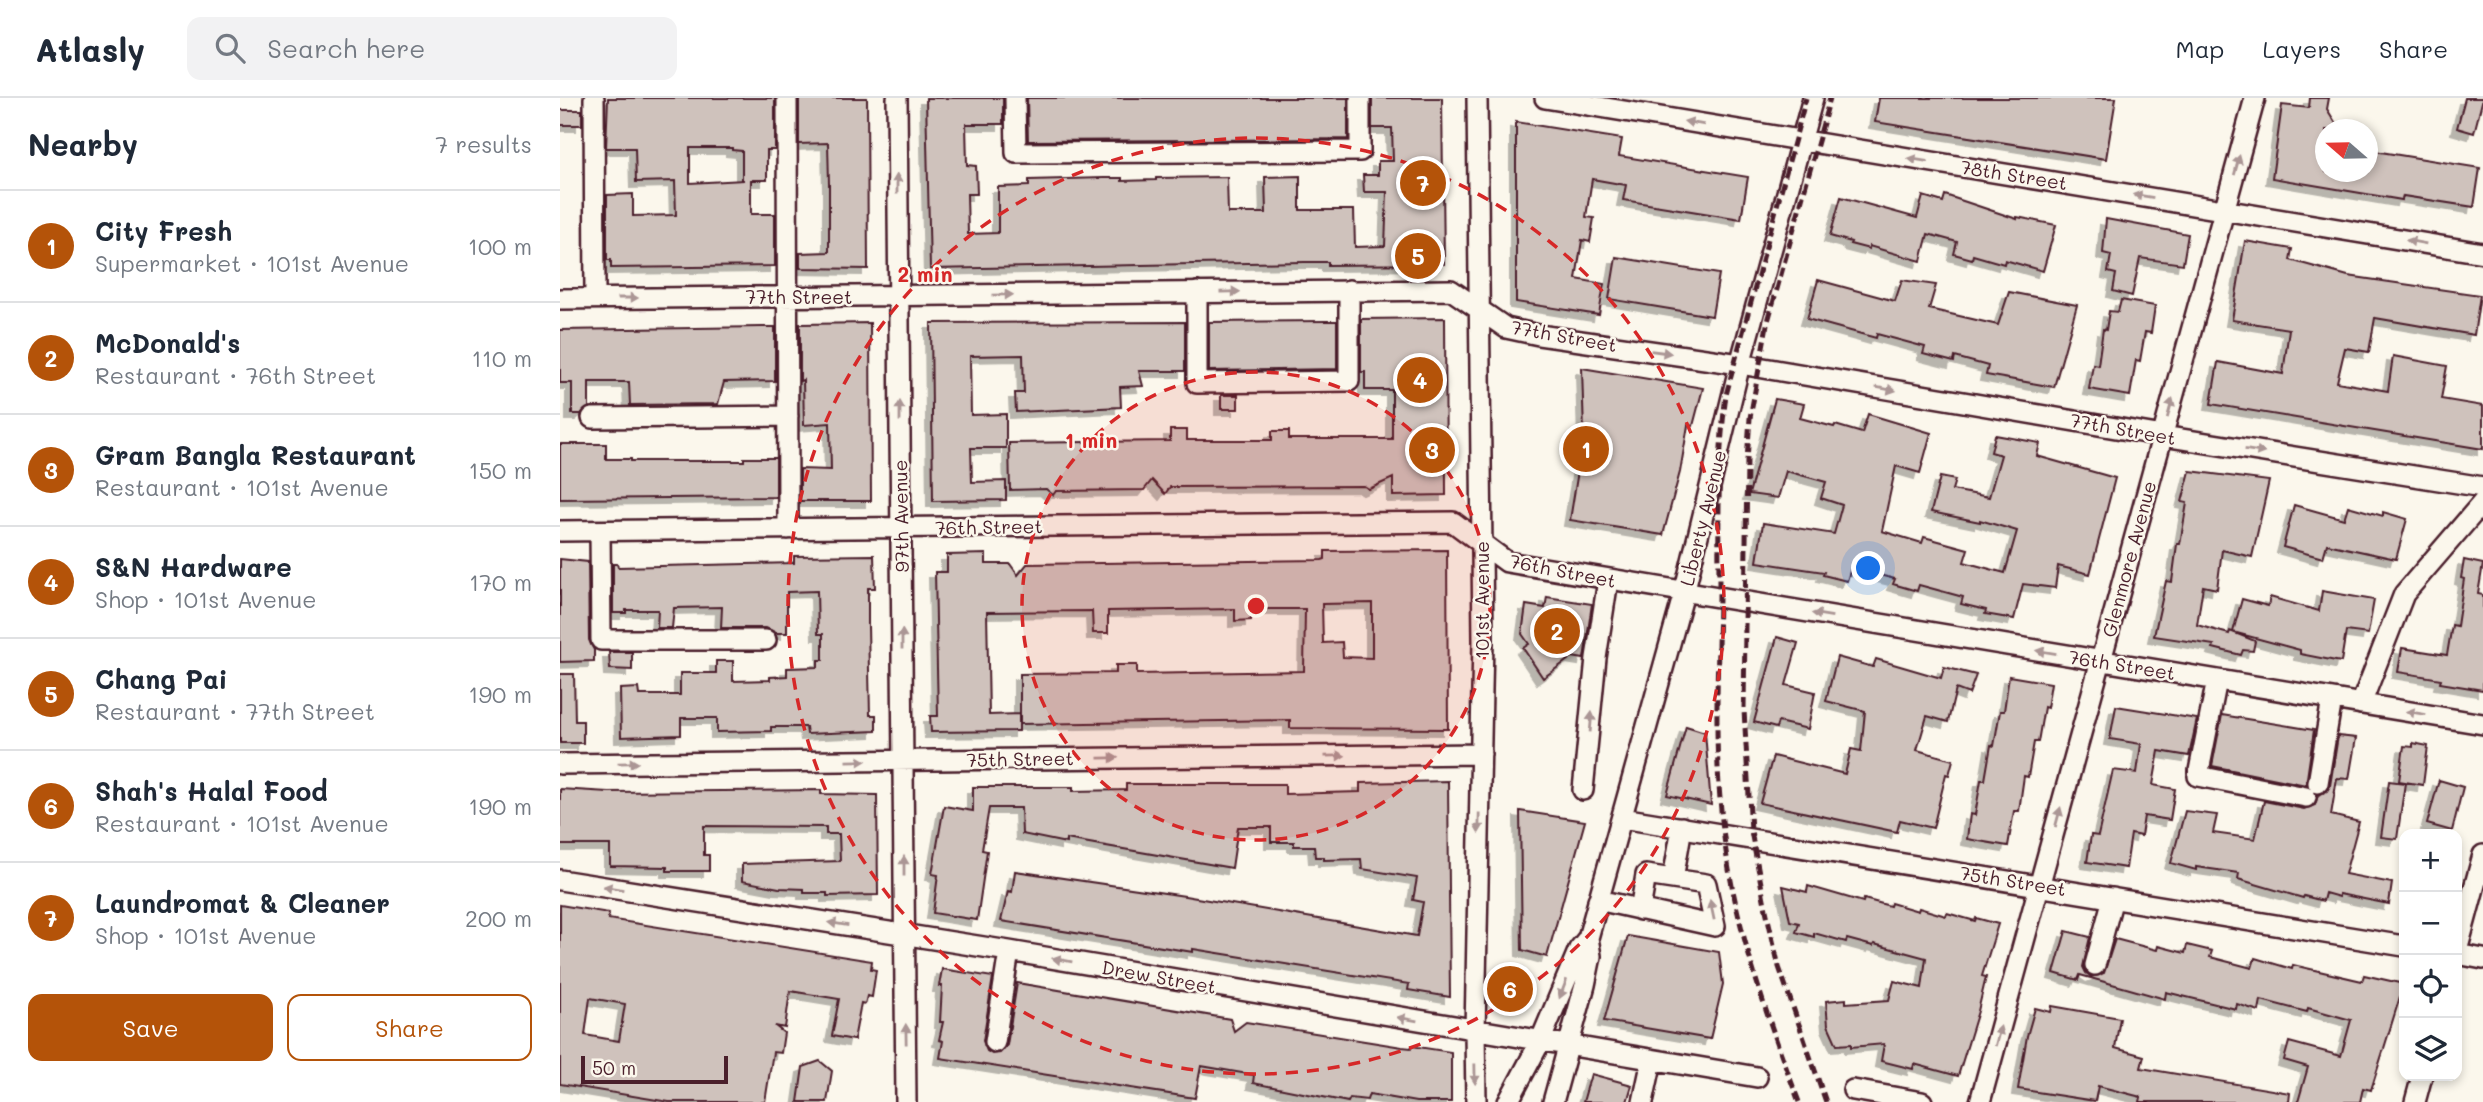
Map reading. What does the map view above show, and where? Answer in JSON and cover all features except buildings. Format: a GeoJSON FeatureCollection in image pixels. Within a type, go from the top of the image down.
{"type":"FeatureCollection","features":[{"type":"Feature","properties":{"kind":"street"},"geometry":{"type":"LineString","coordinates":[[594,98],[595,299]]}},
{"type":"Feature","properties":{"kind":"street"},"geometry":{"type":"LineString","coordinates":[[787,98],[788,529]]}},
{"type":"Feature","properties":{"kind":"street","name":"97th Avenue"},"geometry":{"type":"LineString","coordinates":[[897,98],[906,1102]]}},
{"type":"Feature","properties":{"kind":"street"},"geometry":{"type":"LineString","coordinates":[[1015,98],[1016,153],[1360,151],[1360,98]]}},
{"type":"Feature","properties":{"kind":"street","name":"101st Avenue"},"geometry":{"type":"LineString","coordinates":[[1476,1102],[1482,543],[1477,98]]}},
{"type":"Feature","properties":{"kind":"street","name":"78th Street"},"geometry":{"type":"LineString","coordinates":[[1545,98],[2483,253]]}},
{"type":"Feature","properties":{"kind":"street","name":"Liberty Avenue"},"geometry":{"type":"LineString","coordinates":[[1553,1102],[1591,956],[1588,938],[1684,593],[1740,364],[1812,98]]}},
{"type":"Feature","properties":{"kind":"street","name":"Glenmore Avenue"},"geometry":{"type":"LineString","coordinates":[[1980,1102],[2255,98]]}},
{"type":"Feature","properties":{"kind":"street"},"geometry":{"type":"LineString","coordinates":[[1197,292],[1197,383],[1349,381],[1349,290]]}},
{"type":"Feature","properties":{"kind":"street","name":"77th Street"},"geometry":{"type":"LineString","coordinates":[[560,299],[1451,290],[1506,328],[2483,487]]}},
{"type":"Feature","properties":{"kind":"street"},"geometry":{"type":"LineString","coordinates":[[592,418],[788,416]]}},
{"type":"Feature","properties":{"kind":"street"},"geometry":{"type":"LineString","coordinates":[[2361,704],[2404,594],[2483,502]]}},
{"type":"Feature","properties":{"kind":"street","name":"76th Street"},"geometry":{"type":"LineString","coordinates":[[560,531],[1453,522],[1507,562],[2483,723]]}},
{"type":"Feature","properties":{"kind":"street"},"geometry":{"type":"LineString","coordinates":[[600,531],[601,640],[765,640]]}},
{"type":"Feature","properties":{"kind":"street"},"geometry":{"type":"LineString","coordinates":[[1583,790],[1596,659],[1608,580]]}},
{"type":"Feature","properties":{"kind":"street"},"geometry":{"type":"LineString","coordinates":[[2217,680],[2198,776],[2312,790],[2332,699]]}},
{"type":"Feature","properties":{"kind":"street","name":"75th Street"},"geometry":{"type":"LineString","coordinates":[[560,764],[1481,754]]}},
{"type":"Feature","properties":{"kind":"street","name":"75th Street"},"geometry":{"type":"LineString","coordinates":[[1622,818],[2399,945]]}},
{"type":"Feature","properties":{"kind":"street"},"geometry":{"type":"LineString","coordinates":[[1673,879],[1682,827]]}},
{"type":"Feature","properties":{"kind":"street"},"geometry":{"type":"LineString","coordinates":[[2462,933],[2483,855]]}},
{"type":"Feature","properties":{"kind":"street"},"geometry":{"type":"LineString","coordinates":[[1598,900],[1640,910],[1715,926],[1706,884],[1646,875],[1640,910]]}},
{"type":"Feature","properties":{"kind":"street","name":"Drew Street"},"geometry":{"type":"LineString","coordinates":[[560,880],[1009,951],[1757,1077]]}},
{"type":"Feature","properties":{"kind":"street"},"geometry":{"type":"LineString","coordinates":[[2095,965],[2113,898]]}},
{"type":"Feature","properties":{"kind":"street","name":"Liberty Avenue"},"geometry":{"type":"LineString","coordinates":[[1508,1102],[1540,1042],[1578,949],[1588,938]]}},
{"type":"Feature","properties":{"kind":"street"},"geometry":{"type":"LineString","coordinates":[[995,1042],[1009,951]]}},
{"type":"Feature","properties":{"kind":"street"},"geometry":{"type":"LineString","coordinates":[[2462,953],[2483,959]]}},
{"type":"Feature","properties":{"kind":"street"},"geometry":{"type":"LineString","coordinates":[[1643,1102],[1652,1060]]}},
{"type":"Feature","properties":{"kind":"street"},"geometry":{"type":"LineString","coordinates":[[2415,1102],[2421,1081]]}},
{"type":"Feature","properties":{"kind":"street"},"geometry":{"type":"LineString","coordinates":[[1853,1090],[1922,1102]]}},
{"type":"Feature","properties":{"kind":"railway"},"geometry":{"type":"LineString","coordinates":[[1799,1102],[1761,995],[1732,885],[1721,810],[1717,704],[1720,471],[1726,395],[1806,98]]}},
{"type":"Feature","properties":{"kind":"railway"},"geometry":{"type":"LineString","coordinates":[[1826,1102],[1779,967],[1766,910],[1751,831],[1744,710],[1747,460],[1750,418],[1767,325],[1830,98]]}},
{"type":"Feature","properties":{"kind":"place","name":"Laundromat & Cleaner"},"geometry":{"type":"Point","coordinates":[1423,183]}},
{"type":"Feature","properties":{"kind":"place","name":"Chang Pai"},"geometry":{"type":"Point","coordinates":[1418,256]}},
{"type":"Feature","properties":{"kind":"place","name":"S&N Hardware"},"geometry":{"type":"Point","coordinates":[1420,380]}},
{"type":"Feature","properties":{"kind":"place","name":"City Fresh"},"geometry":{"type":"Point","coordinates":[1586,449]}},
{"type":"Feature","properties":{"kind":"place","name":"Gram Bangla Restaurant"},"geometry":{"type":"Point","coordinates":[1432,450]}},
{"type":"Feature","properties":{"kind":"place","name":"McDonald's"},"geometry":{"type":"Point","coordinates":[1557,631]}},
{"type":"Feature","properties":{"kind":"place","name":"Shah's Halal Food"},"geometry":{"type":"Point","coordinates":[1510,989]}}]}
